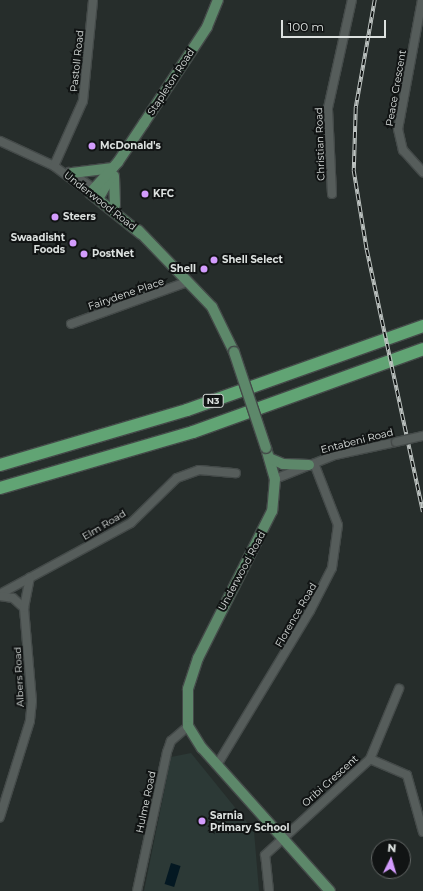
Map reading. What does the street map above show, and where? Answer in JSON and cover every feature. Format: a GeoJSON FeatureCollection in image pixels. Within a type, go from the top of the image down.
{"type":"FeatureCollection","features":[{"type":"Feature","properties":{"kind":"highway","name":"N3"},"geometry":{"type":"LineString","coordinates":[[0,465],[187,410],[423,326]]}},
{"type":"Feature","properties":{"kind":"highway","name":"N3"},"geometry":{"type":"LineString","coordinates":[[0,488],[193,432],[423,350]]}},
{"type":"Feature","properties":{"kind":"main road","name":"Stapleton Road"},"geometry":{"type":"LineString","coordinates":[[96,194],[207,27],[218,0]]}},
{"type":"Feature","properties":{"kind":"main road"},"geometry":{"type":"LineString","coordinates":[[72,173],[115,167],[115,205]]}},
{"type":"Feature","properties":{"kind":"main road","name":"Underwood Road"},"geometry":{"type":"LineString","coordinates":[[96,194],[115,205],[219,317],[234,352],[268,453],[275,479],[272,511],[192,675],[187,700],[188,726]]}},
{"type":"Feature","properties":{"kind":"main road","name":"Underwood Road"},"geometry":{"type":"LineString","coordinates":[[96,194],[141,234]]}},
{"type":"Feature","properties":{"kind":"main road"},"geometry":{"type":"LineString","coordinates":[[268,453],[283,464],[311,464]]}},
{"type":"Feature","properties":{"kind":"main road"},"geometry":{"type":"LineString","coordinates":[[188,726],[216,765],[330,891]]}},
{"type":"Feature","properties":{"kind":"street","name":"Pastoll Road"},"geometry":{"type":"LineString","coordinates":[[57,168],[83,101],[93,0]]}},
{"type":"Feature","properties":{"kind":"street","name":"Christian Road"},"geometry":{"type":"LineString","coordinates":[[332,194],[328,108],[352,0]]}},
{"type":"Feature","properties":{"kind":"street","name":"Peace Crescent"},"geometry":{"type":"LineString","coordinates":[[422,0],[398,129],[403,150],[423,172]]}},
{"type":"Feature","properties":{"kind":"street","name":"Underwood Road"},"geometry":{"type":"LineString","coordinates":[[0,141],[57,168],[72,173],[96,194]]}},
{"type":"Feature","properties":{"kind":"street","name":"Underwood Road"},"geometry":{"type":"LineString","coordinates":[[57,168],[96,194]]}},
{"type":"Feature","properties":{"kind":"street","name":"Fairydene Place"},"geometry":{"type":"LineString","coordinates":[[72,324],[187,282]]}},
{"type":"Feature","properties":{"kind":"street","name":"Entabeni Road"},"geometry":{"type":"LineString","coordinates":[[275,479],[311,464],[423,436]]}},
{"type":"Feature","properties":{"kind":"street","name":"Florence Road"},"geometry":{"type":"LineString","coordinates":[[216,765],[310,611],[332,568],[338,525],[311,464]]}},
{"type":"Feature","properties":{"kind":"street","name":"Elm Road"},"geometry":{"type":"LineString","coordinates":[[0,595],[131,523],[177,478],[199,470],[236,473]]}},
{"type":"Feature","properties":{"kind":"street","name":"Albers Road"},"geometry":{"type":"LineString","coordinates":[[0,817],[31,712],[24,608],[30,578]]}},
{"type":"Feature","properties":{"kind":"street"},"geometry":{"type":"LineString","coordinates":[[0,595],[13,598],[24,608]]}},
{"type":"Feature","properties":{"kind":"street"},"geometry":{"type":"LineString","coordinates":[[370,758],[398,689]]}},
{"type":"Feature","properties":{"kind":"street","name":"Hulme Road"},"geometry":{"type":"LineString","coordinates":[[137,891],[167,752],[171,741],[188,726]]}},
{"type":"Feature","properties":{"kind":"street","name":"Oribi Crescent"},"geometry":{"type":"LineString","coordinates":[[269,891],[265,855],[370,758],[407,775],[423,832]]}},
{"type":"Feature","properties":{"kind":"shaded area","name":"Sarnia Primary School"},"geometry":{"type":"Polygon","coordinates":[[[191,753],[254,831],[259,891],[144,891],[171,757],[191,753]]]}},
{"type":"Feature","properties":{"kind":"water"},"geometry":{"type":"Polygon","coordinates":[[[171,863],[181,866],[174,887],[165,884],[171,863]]]}},
{"type":"Feature","properties":{"kind":"railway"},"geometry":{"type":"LineString","coordinates":[[375,0],[356,108],[354,171],[367,250],[423,512]]}},
{"type":"Feature","properties":{"kind":"place","name":"McDonald's"},"geometry":{"type":"Point","coordinates":[92,146]}},
{"type":"Feature","properties":{"kind":"place","name":"KFC"},"geometry":{"type":"Point","coordinates":[145,194]}},
{"type":"Feature","properties":{"kind":"place","name":"Steers"},"geometry":{"type":"Point","coordinates":[55,217]}},
{"type":"Feature","properties":{"kind":"place","name":"Swaadisht Foods"},"geometry":{"type":"Point","coordinates":[73,243]}},
{"type":"Feature","properties":{"kind":"place","name":"PostNet"},"geometry":{"type":"Point","coordinates":[84,254]}},
{"type":"Feature","properties":{"kind":"place","name":"Shell Select"},"geometry":{"type":"Point","coordinates":[214,260]}},
{"type":"Feature","properties":{"kind":"place","name":"Shell"},"geometry":{"type":"Point","coordinates":[204,269]}},
{"type":"Feature","properties":{"kind":"place","name":"Sarnia Primary School"},"geometry":{"type":"Point","coordinates":[202,821]}}]}
